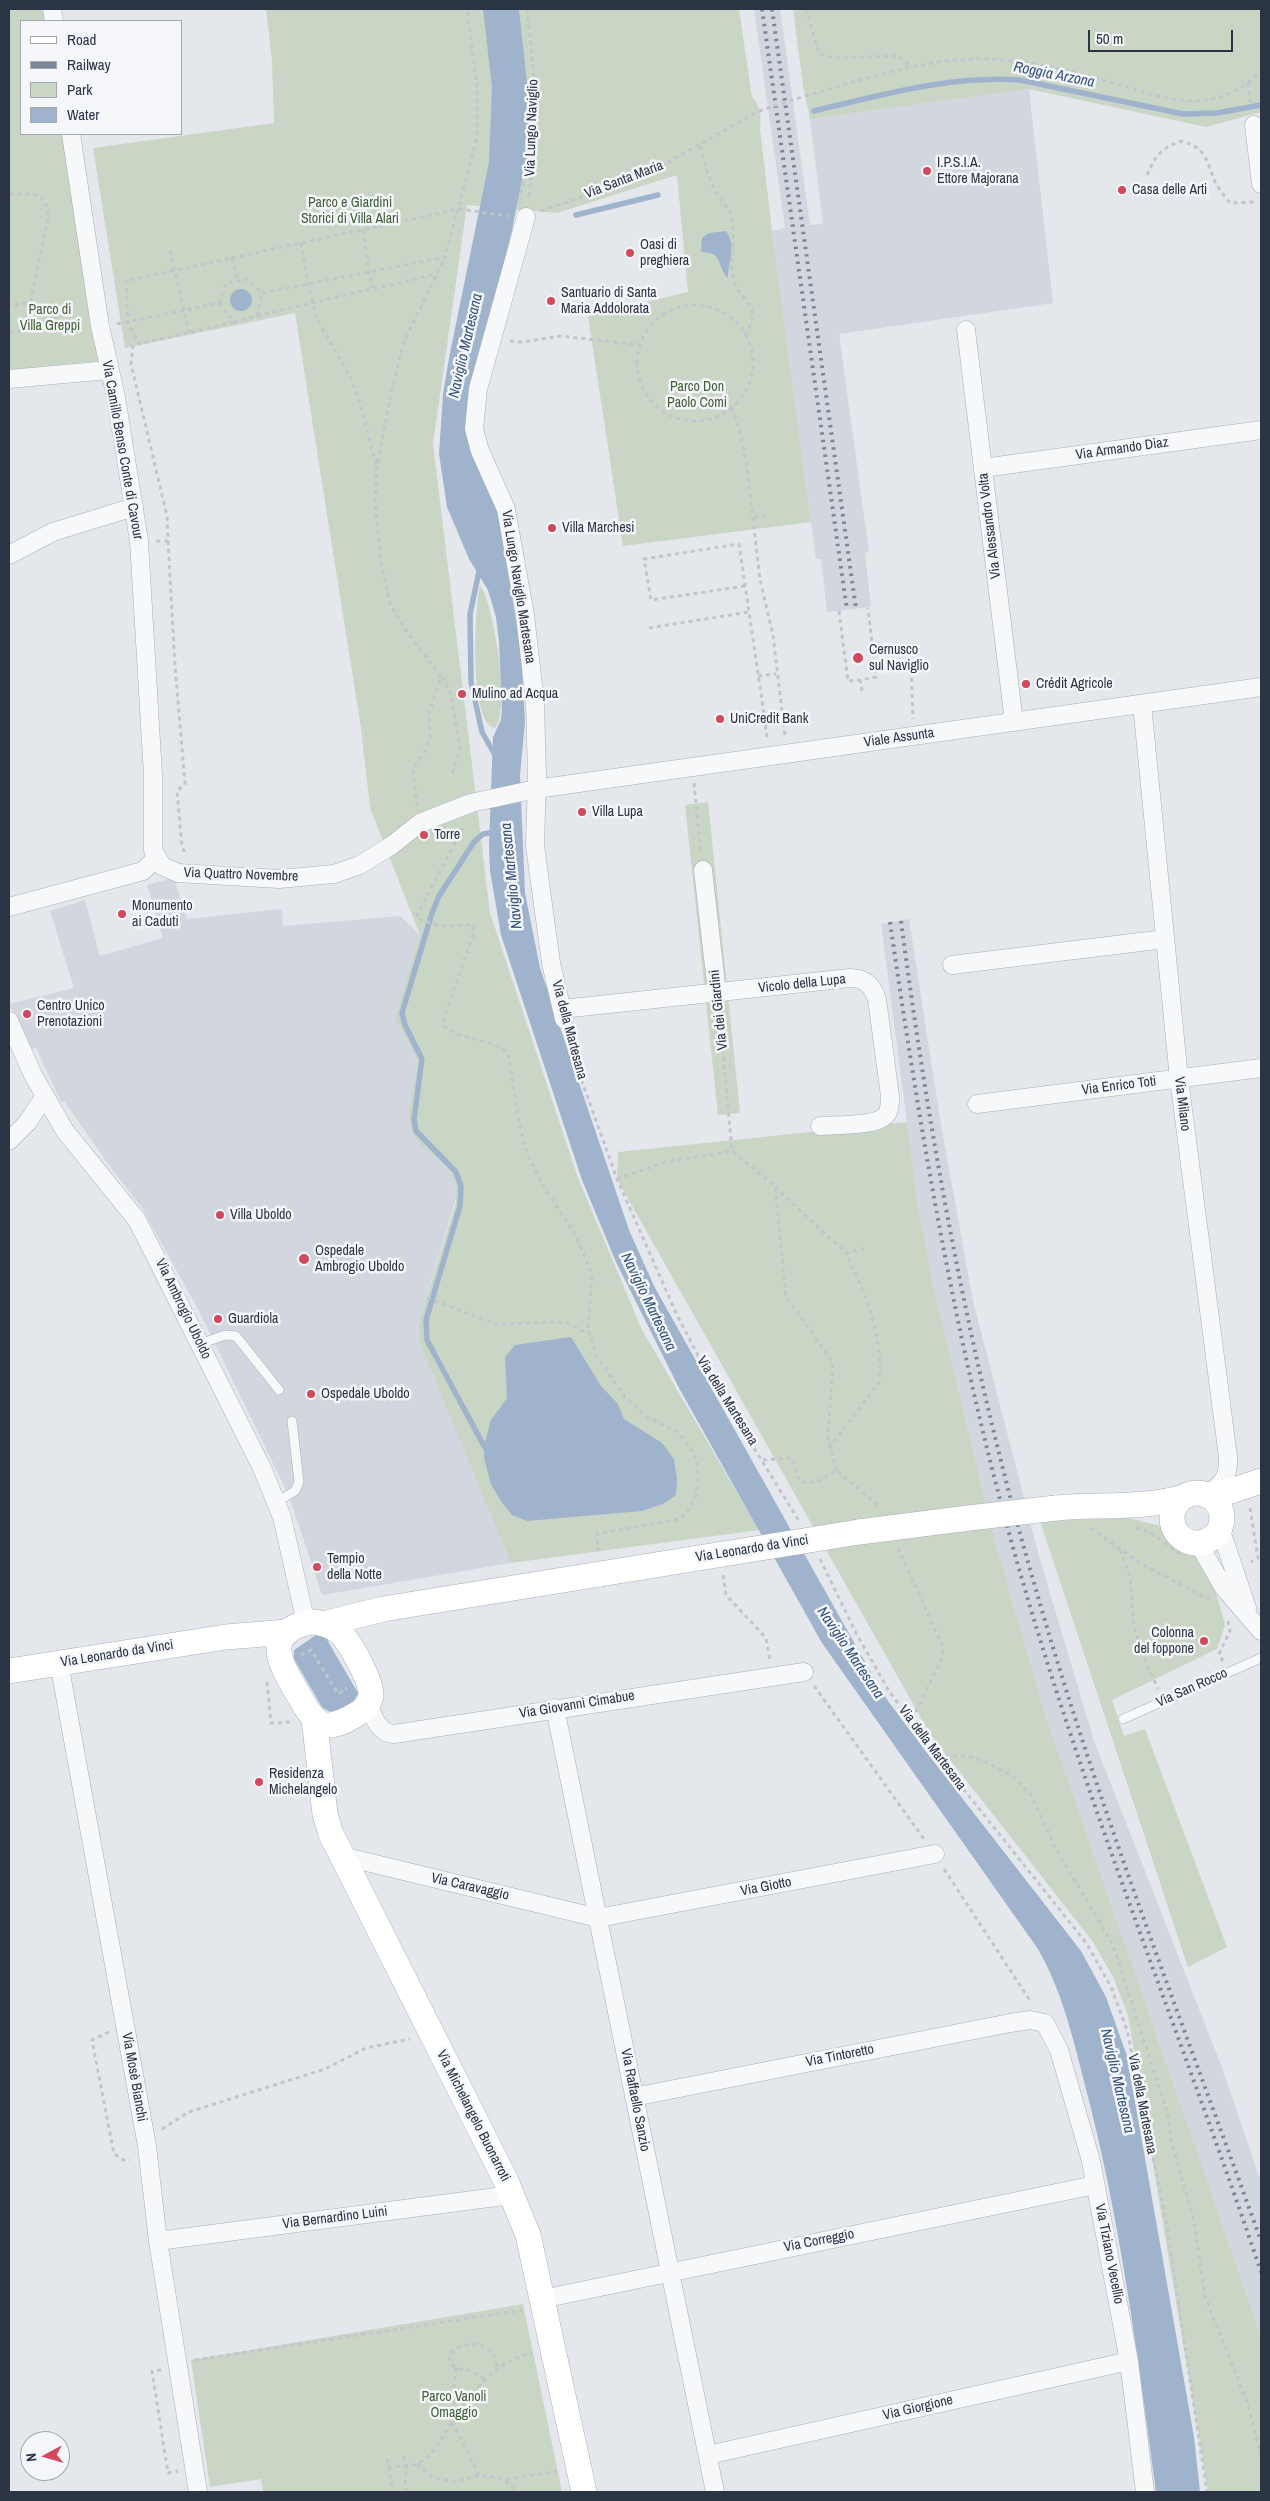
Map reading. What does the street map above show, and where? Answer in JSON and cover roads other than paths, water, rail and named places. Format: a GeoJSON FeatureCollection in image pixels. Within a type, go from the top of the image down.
{"type":"FeatureCollection","features":[{"type":"Feature","properties":{"kind":"street"},"geometry":{"type":"LineString","coordinates":[[1254,125],[1261,184]]}},
{"type":"Feature","properties":{"kind":"street","name":"Via Camillo Benso Conte di Cavour"},"geometry":{"type":"LineString","coordinates":[[71,135],[100,326],[134,507],[147,653],[154,775],[153,850],[156,858]]}},
{"type":"Feature","properties":{"kind":"street","name":"Via Lungo Naviglio Martesana"},"geometry":{"type":"LineString","coordinates":[[520,213],[492,339],[478,389],[475,433],[506,509],[525,615],[535,703],[536,789]]}},
{"type":"Feature","properties":{"kind":"street","name":"Via Alessandro Volta"},"geometry":{"type":"LineString","coordinates":[[966,330],[1014,722]]}},
{"type":"Feature","properties":{"kind":"street"},"geometry":{"type":"LineString","coordinates":[[9,380],[109,370]]}},
{"type":"Feature","properties":{"kind":"street","name":"Via Armando Diaz"},"geometry":{"type":"LineString","coordinates":[[983,468],[1261,430]]}},
{"type":"Feature","properties":{"kind":"street"},"geometry":{"type":"LineString","coordinates":[[9,555],[53,532],[134,507]]}},
{"type":"Feature","properties":{"kind":"street","name":"Viale Assunta"},"geometry":{"type":"LineString","coordinates":[[472,803],[536,789],[1261,687]]}},
{"type":"Feature","properties":{"kind":"street","name":"Via Milano"},"geometry":{"type":"LineString","coordinates":[[1142,704],[1179,1079],[1228,1456],[1226,1476],[1217,1488],[1195,1496]]}},
{"type":"Feature","properties":{"kind":"street","name":"Via della Martesana"},"geometry":{"type":"LineString","coordinates":[[536,789],[535,846],[538,873],[550,954],[563,1014]]}},
{"type":"Feature","properties":{"kind":"street","name":"Via Quattro Novembre"},"geometry":{"type":"LineString","coordinates":[[156,858],[166,870],[187,874],[279,879],[325,876],[360,865],[392,845],[420,823],[472,803]]}},
{"type":"Feature","properties":{"kind":"street"},"geometry":{"type":"LineString","coordinates":[[9,907],[143,871],[156,858]]}},
{"type":"Feature","properties":{"kind":"street","name":"Via dei Giardini"},"geometry":{"type":"LineString","coordinates":[[703,870],[717,993]]}},
{"type":"Feature","properties":{"kind":"street"},"geometry":{"type":"LineString","coordinates":[[952,965],[1165,940]]}},
{"type":"Feature","properties":{"kind":"street","name":"Vicolo della Lupa"},"geometry":{"type":"LineString","coordinates":[[563,1014],[717,993],[850,978],[860,979],[870,984],[878,1004],[890,1096],[888,1110],[886,1115],[876,1121],[820,1126]]}},
{"type":"Feature","properties":{"kind":"street","name":"Via Ambrogio Uboldo"},"geometry":{"type":"LineString","coordinates":[[9,1021],[45,1096],[65,1132],[137,1220],[265,1472],[277,1502],[298,1638]]}},
{"type":"Feature","properties":{"kind":"street","name":"Via Enrico Toti"},"geometry":{"type":"LineString","coordinates":[[977,1104],[1261,1068]]}},
{"type":"Feature","properties":{"kind":"street"},"geometry":{"type":"LineString","coordinates":[[9,1141],[27,1123],[45,1096]]}},
{"type":"Feature","properties":{"kind":"street","name":"Via Leonardo da Vinci"},"geometry":{"type":"LineString","coordinates":[[9,1671],[226,1637],[298,1638],[383,1609],[859,1532],[1056,1508],[1092,1505],[1123,1506],[1164,1502],[1228,1492],[1258,1482]]}},
{"type":"Feature","properties":{"kind":"street","name":"Via Leonardo da Vinci"},"geometry":{"type":"LineString","coordinates":[[1220,1526],[1237,1501],[1258,1482]]}},
{"type":"Feature","properties":{"kind":"street"},"geometry":{"type":"LineString","coordinates":[[1220,1526],[1210,1540],[1198,1543],[1186,1540],[1175,1530],[1172,1521],[1173,1512],[1195,1496],[1220,1507],[1220,1526],[1256,1626]]}},
{"type":"Feature","properties":{"kind":"street","name":"Via Leonardo da Vinci"},"geometry":{"type":"LineString","coordinates":[[1123,1506],[1162,1521],[1175,1530]]}},
{"type":"Feature","properties":{"kind":"street"},"geometry":{"type":"LineString","coordinates":[[1198,1543],[1224,1588],[1256,1626]]}},
{"type":"Feature","properties":{"kind":"street"},"geometry":{"type":"LineString","coordinates":[[349,1644],[383,1609]]}},
{"type":"Feature","properties":{"kind":"street"},"geometry":{"type":"LineString","coordinates":[[337,1630],[349,1644],[366,1677],[371,1694],[368,1703],[356,1714],[316,1721],[282,1666],[298,1638],[337,1630]]}},
{"type":"Feature","properties":{"kind":"street","name":"Via Mosè Bianchi"},"geometry":{"type":"LineString","coordinates":[[59,1663],[147,2146],[172,2366],[198,2492]]}},
{"type":"Feature","properties":{"kind":"street","name":"Via Giovanni Cimabue"},"geometry":{"type":"LineString","coordinates":[[368,1703],[375,1719],[389,1734],[804,1672]]}},
{"type":"Feature","properties":{"kind":"street","name":"Via Raffaello Sanzio"},"geometry":{"type":"LineString","coordinates":[[555,1708],[715,2492]]}},
{"type":"Feature","properties":{"kind":"street","name":"Via Michelangelo Buonarroti"},"geometry":{"type":"LineString","coordinates":[[316,1721],[325,1814],[330,1834],[512,2195],[528,2236],[536,2304],[584,2492]]}},
{"type":"Feature","properties":{"kind":"street","name":"Via Giotto"},"geometry":{"type":"LineString","coordinates":[[598,1918],[935,1854]]}},
{"type":"Feature","properties":{"kind":"street","name":"Via Caravaggio"},"geometry":{"type":"LineString","coordinates":[[342,1856],[598,1918]]}},
{"type":"Feature","properties":{"kind":"street","name":"Via Tintoretto"},"geometry":{"type":"LineString","coordinates":[[634,2097],[1010,2022],[1030,2020],[1045,2024]]}},
{"type":"Feature","properties":{"kind":"street","name":"Via Tiziano Vecellio"},"geometry":{"type":"LineString","coordinates":[[1045,2024],[1061,2058],[1084,2132],[1096,2185],[1129,2361],[1145,2492]]}},
{"type":"Feature","properties":{"kind":"street","name":"Via Correggio"},"geometry":{"type":"LineString","coordinates":[[536,2304],[670,2272],[1096,2185]]}},
{"type":"Feature","properties":{"kind":"street","name":"Via Bernardino Luini"},"geometry":{"type":"LineString","coordinates":[[158,2241],[512,2195]]}},
{"type":"Feature","properties":{"kind":"street","name":"Via Giorgione"},"geometry":{"type":"LineString","coordinates":[[708,2455],[1129,2361]]}},
{"type":"Feature","properties":{"kind":"lane"},"geometry":{"type":"LineString","coordinates":[[200,1344],[225,1335],[236,1336],[279,1390]]}},
{"type":"Feature","properties":{"kind":"lane"},"geometry":{"type":"LineString","coordinates":[[277,1502],[295,1491],[299,1482],[292,1421]]}},
{"type":"Feature","properties":{"kind":"lane","name":"Via San Rocco"},"geometry":{"type":"LineString","coordinates":[[1123,1719],[1261,1658]]}},
{"type":"Feature","properties":{"kind":"water","name":"Naviglio Martesana"},"geometry":{"type":"Polygon","coordinates":[[[483,9],[519,9],[529,114],[526,159],[512,230],[473,393],[498,512],[521,651],[525,722],[520,775],[525,893],[540,968],[629,1230],[654,1286],[888,1701],[1081,1951],[1106,1997],[1127,2056],[1194,2437],[1200,2492],[1156,2492],[1135,2339],[1118,2236],[1097,2135],[1076,2050],[1054,1981],[1038,1949],[822,1643],[679,1388],[616,1262],[582,1180],[501,935],[490,871],[489,845],[493,737],[501,720],[502,710],[496,617],[488,590],[469,559],[447,507],[439,454],[443,394],[449,358],[489,162],[492,87],[483,9]]]}},
{"type":"Feature","properties":{"kind":"water"},"geometry":{"type":"Polygon","coordinates":[[[726,231],[731,242],[728,278],[723,272],[716,256],[701,251],[702,238],[709,233],[726,231]]]}},
{"type":"Feature","properties":{"kind":"water"},"geometry":{"type":"Polygon","coordinates":[[[241,289],[249,292],[252,300],[249,308],[241,311],[233,308],[230,300],[233,292],[241,289]]]}},
{"type":"Feature","properties":{"kind":"water"},"geometry":{"type":"Polygon","coordinates":[[[571,1337],[601,1386],[618,1404],[624,1419],[662,1443],[674,1459],[677,1480],[676,1495],[663,1504],[642,1511],[527,1521],[512,1515],[502,1503],[491,1484],[484,1458],[484,1446],[491,1420],[507,1398],[505,1357],[515,1345],[571,1337]]]}},
{"type":"Feature","properties":{"kind":"water"},"geometry":{"type":"Polygon","coordinates":[[[316,1635],[326,1638],[358,1693],[348,1707],[338,1712],[322,1707],[294,1659],[294,1650],[316,1635]]]}},
{"type":"Feature","properties":{"kind":"waterway","name":"Roggia Arzona"},"geometry":{"type":"LineString","coordinates":[[814,111],[942,83],[994,79],[1020,80],[1183,114],[1217,113],[1261,105]]}},
{"type":"Feature","properties":{"kind":"waterway","name":"Roggia Arzona"},"geometry":{"type":"LineString","coordinates":[[576,215],[658,195]]}},
{"type":"Feature","properties":{"kind":"waterway"},"geometry":{"type":"LineString","coordinates":[[480,567],[470,614],[471,682],[482,732],[495,755]]}},
{"type":"Feature","properties":{"kind":"waterway","name":"Naviglio Martesana"},"geometry":{"type":"LineString","coordinates":[[488,1450],[484,1446],[427,1340],[426,1320],[460,1206],[461,1186],[456,1172],[416,1131],[414,1119],[422,1059],[405,1025],[402,1013],[432,913],[439,896],[474,842],[483,834],[495,832]]}},
{"type":"Feature","properties":{"kind":"railway"},"geometry":{"type":"LineString","coordinates":[[762,9],[847,610]]}},
{"type":"Feature","properties":{"kind":"railway"},"geometry":{"type":"LineString","coordinates":[[772,9],[856,609]]}},
{"type":"Feature","properties":{"kind":"railway"},"geometry":{"type":"LineString","coordinates":[[901,921],[925,1086],[954,1251],[989,1414],[1032,1576],[1057,1660],[1112,1828],[1261,2241]]}},
{"type":"Feature","properties":{"kind":"railway"},"geometry":{"type":"LineString","coordinates":[[890,922],[915,1088],[944,1253],[979,1416],[1022,1579],[1077,1754],[1261,2272]]}},
{"type":"Feature","properties":{"kind":"place","name":"I.P.S.I.A. Ettore Majorana"},"geometry":{"type":"Point","coordinates":[927,171]}},
{"type":"Feature","properties":{"kind":"place","name":"Casa delle Arti"},"geometry":{"type":"Point","coordinates":[1122,190]}},
{"type":"Feature","properties":{"kind":"place","name":"Oasi di preghiera"},"geometry":{"type":"Point","coordinates":[630,253]}},
{"type":"Feature","properties":{"kind":"place","name":"Santuario di Santa Maria Addolorata"},"geometry":{"type":"Point","coordinates":[551,301]}},
{"type":"Feature","properties":{"kind":"place","name":"Villa Marchesi"},"geometry":{"type":"Point","coordinates":[552,528]}},
{"type":"Feature","properties":{"kind":"place","name":"Cernusco sul Naviglio"},"geometry":{"type":"Point","coordinates":[858,658]}},
{"type":"Feature","properties":{"kind":"place","name":"Crédit Agricole"},"geometry":{"type":"Point","coordinates":[1026,684]}},
{"type":"Feature","properties":{"kind":"place","name":"Mulino ad Acqua"},"geometry":{"type":"Point","coordinates":[462,694]}},
{"type":"Feature","properties":{"kind":"place","name":"UniCredit Bank"},"geometry":{"type":"Point","coordinates":[720,719]}},
{"type":"Feature","properties":{"kind":"place","name":"Villa Lupa"},"geometry":{"type":"Point","coordinates":[582,812]}},
{"type":"Feature","properties":{"kind":"place","name":"Torre"},"geometry":{"type":"Point","coordinates":[424,835]}},
{"type":"Feature","properties":{"kind":"place","name":"Monumento ai Caduti"},"geometry":{"type":"Point","coordinates":[122,914]}},
{"type":"Feature","properties":{"kind":"place","name":"Centro Unico Prenotazioni"},"geometry":{"type":"Point","coordinates":[27,1014]}},
{"type":"Feature","properties":{"kind":"place","name":"Villa Uboldo"},"geometry":{"type":"Point","coordinates":[220,1215]}},
{"type":"Feature","properties":{"kind":"place","name":"Ospedale Ambrogio Uboldo"},"geometry":{"type":"Point","coordinates":[304,1259]}},
{"type":"Feature","properties":{"kind":"place","name":"Guardiola"},"geometry":{"type":"Point","coordinates":[218,1319]}},
{"type":"Feature","properties":{"kind":"place","name":"Ospedale Uboldo"},"geometry":{"type":"Point","coordinates":[311,1394]}},
{"type":"Feature","properties":{"kind":"place","name":"Tempio della Notte"},"geometry":{"type":"Point","coordinates":[317,1567]}},
{"type":"Feature","properties":{"kind":"place","name":"Colonna del foppone"},"geometry":{"type":"Point","coordinates":[1204,1641]}},
{"type":"Feature","properties":{"kind":"place","name":"Residenza Michelangelo"},"geometry":{"type":"Point","coordinates":[259,1782]}},
{"type":"Feature","properties":{"kind":"park label","name":"Parco e Giardini Storici di Villa Alari"},"geometry":{"type":"Point","coordinates":[350,212]}},
{"type":"Feature","properties":{"kind":"park label","name":"Parco di Villa Greppi"},"geometry":{"type":"Point","coordinates":[50,318]}},
{"type":"Feature","properties":{"kind":"park label","name":"Parco Don Paolo Comi"},"geometry":{"type":"Point","coordinates":[697,396]}},
{"type":"Feature","properties":{"kind":"park label","name":"Parco Vanoli Omaggio"},"geometry":{"type":"Point","coordinates":[454,2406]}}]}
